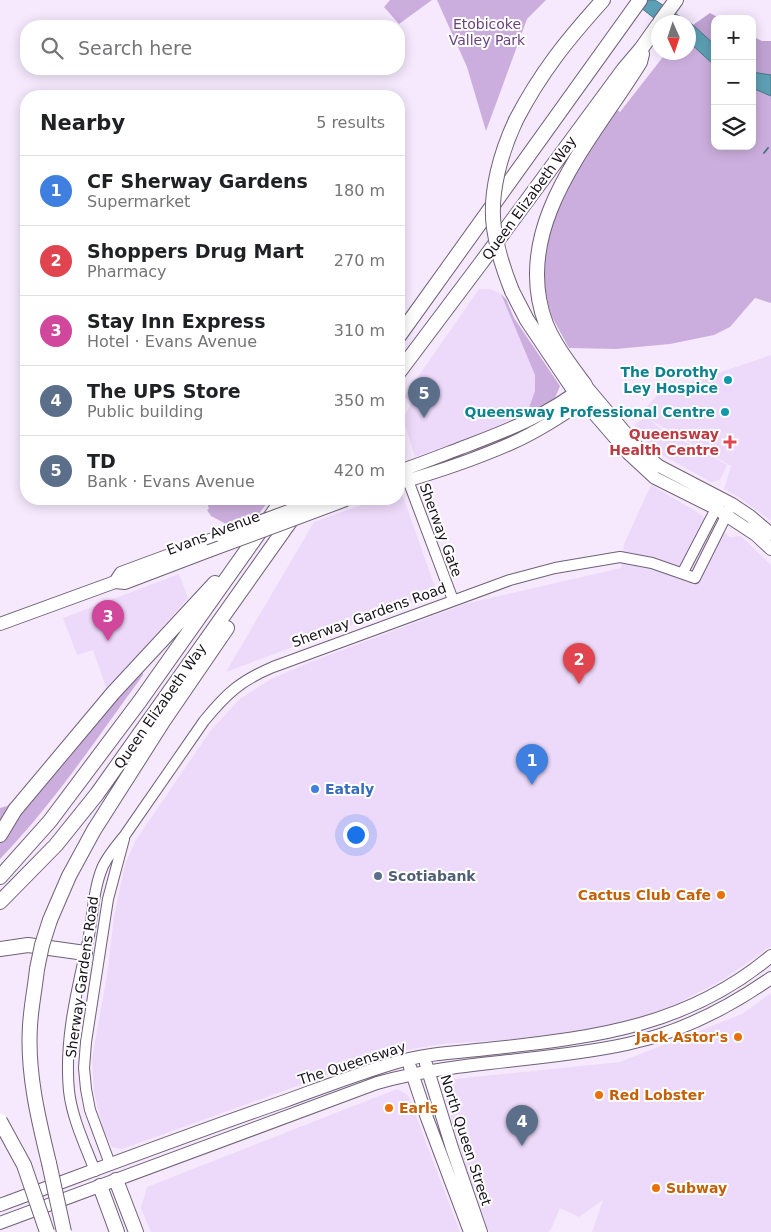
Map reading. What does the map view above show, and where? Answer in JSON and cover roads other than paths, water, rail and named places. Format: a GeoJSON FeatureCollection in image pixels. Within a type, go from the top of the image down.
{"type":"FeatureCollection","features":[{"type":"Feature","properties":{"kind":"highway","name":"Queen Elizabeth Way"},"geometry":{"type":"LineString","coordinates":[[405,328],[640,0]]}},
{"type":"Feature","properties":{"kind":"highway","name":"Queen Elizabeth Way"},"geometry":{"type":"LineString","coordinates":[[665,15],[676,0]]}},
{"type":"Feature","properties":{"kind":"highway"},"geometry":{"type":"LineString","coordinates":[[584,394],[527,320],[512,291],[497,246],[493,226],[493,207],[499,165],[505,143],[516,120],[546,67],[600,3]]}},
{"type":"Feature","properties":{"kind":"highway","name":"Queen Elizabeth Way"},"geometry":{"type":"LineString","coordinates":[[405,364],[651,35]]}},
{"type":"Feature","properties":{"kind":"highway"},"geometry":{"type":"LineString","coordinates":[[584,394],[544,317],[536,275],[539,245],[545,220],[558,191],[640,62],[642,48]]}},
{"type":"Feature","properties":{"kind":"highway","name":"Queen Elizabeth Way"},"geometry":{"type":"LineString","coordinates":[[0,877],[50,821],[140,701],[279,505]]}},
{"type":"Feature","properties":{"kind":"highway","name":"Queen Elizabeth Way"},"geometry":{"type":"LineString","coordinates":[[0,902],[56,845],[97,794],[303,505]]}},
{"type":"Feature","properties":{"kind":"highway"},"geometry":{"type":"LineString","coordinates":[[64,1232],[41,1128],[31,1068],[30,1026],[42,944],[69,876],[94,830],[164,720],[271,564],[282,534]]}},
{"type":"Feature","properties":{"kind":"highway"},"geometry":{"type":"LineString","coordinates":[[0,835],[15,810],[113,693],[246,550]]}},
{"type":"Feature","properties":{"kind":"highway"},"geometry":{"type":"LineString","coordinates":[[0,949],[28,945],[86,947]]}},
{"type":"Feature","properties":{"kind":"highway"},"geometry":{"type":"LineString","coordinates":[[0,1121],[24,1165],[47,1232]]}},
{"type":"Feature","properties":{"kind":"highway"},"geometry":{"type":"LineString","coordinates":[[116,1180],[136,1232]]}},
{"type":"Feature","properties":{"kind":"highway"},"geometry":{"type":"LineString","coordinates":[[100,1186],[117,1232]]}},
{"type":"Feature","properties":{"kind":"main road"},"geometry":{"type":"LineString","coordinates":[[405,475],[584,394],[628,453],[655,478],[750,516],[771,534]]}},
{"type":"Feature","properties":{"kind":"main road","name":"Evans Avenue"},"geometry":{"type":"LineString","coordinates":[[115,582],[120,573],[305,505]]}},
{"type":"Feature","properties":{"kind":"main road","name":"Evans Avenue"},"geometry":{"type":"LineString","coordinates":[[0,624],[115,582],[125,583],[332,505]]}},
{"type":"Feature","properties":{"kind":"main road"},"geometry":{"type":"LineString","coordinates":[[724,506],[771,549]]}},
{"type":"Feature","properties":{"kind":"main road","name":"The Queensway"},"geometry":{"type":"LineString","coordinates":[[0,1205],[356,1075],[408,1060],[568,1040],[624,1029],[659,1019],[687,1008],[731,985],[771,956]]}},
{"type":"Feature","properties":{"kind":"main road","name":"The Queensway"},"geometry":{"type":"LineString","coordinates":[[0,1223],[259,1128],[359,1089],[400,1077],[550,1057],[628,1044],[655,1036],[710,1014],[771,978]]}},
{"type":"Feature","properties":{"kind":"main road"},"geometry":{"type":"LineString","coordinates":[[550,1057],[553,1050],[559,1044],[568,1040]]}},
{"type":"Feature","properties":{"kind":"main road","name":"North Queen Street"},"geometry":{"type":"LineString","coordinates":[[423,1057],[452,1148],[482,1232]]}},
{"type":"Feature","properties":{"kind":"main road","name":"North Queen Street"},"geometry":{"type":"LineString","coordinates":[[408,1060],[427,1118],[470,1232]]}},
{"type":"Feature","properties":{"kind":"main road","name":"Sherway Gardens Road"},"geometry":{"type":"LineString","coordinates":[[110,1164],[116,1180]]}},
{"type":"Feature","properties":{"kind":"main road","name":"Sherway Gardens Road"},"geometry":{"type":"LineString","coordinates":[[95,1170],[100,1186]]}},
{"type":"Feature","properties":{"kind":"street","name":"Sherway Gate"},"geometry":{"type":"LineString","coordinates":[[405,483],[453,600]]}},
{"type":"Feature","properties":{"kind":"street"},"geometry":{"type":"LineString","coordinates":[[683,572],[724,506]]}},
{"type":"Feature","properties":{"kind":"street","name":"Sherway Gardens Road"},"geometry":{"type":"LineString","coordinates":[[95,1170],[76,1118],[70,1092],[70,1041],[74,1008],[96,894],[103,868],[112,851],[181,757],[204,720],[236,687],[254,675],[273,666],[453,600],[534,573],[612,558],[629,558],[683,572],[695,578],[724,506]]}},
{"type":"Feature","properties":{"kind":"street","name":"Sherway Gardens Road"},"geometry":{"type":"LineString","coordinates":[[110,1164],[90,1110],[84,1068],[86,1042],[108,899],[125,835]]}},
{"type":"Feature","properties":{"kind":"street"},"geometry":{"type":"LineString","coordinates":[[86,947],[102,943]]}},
{"type":"Feature","properties":{"kind":"street"},"geometry":{"type":"LineString","coordinates":[[86,947],[100,955]]}},
{"type":"Feature","properties":{"kind":"water"},"geometry":{"type":"Polygon","coordinates":[[[631,0],[655,0],[678,15],[651,15],[631,0]]]}},
{"type":"Feature","properties":{"kind":"water"},"geometry":{"type":"Polygon","coordinates":[[[696,28],[711,41],[711,62],[696,48],[696,28]]]}},
{"type":"Feature","properties":{"kind":"water"},"geometry":{"type":"Polygon","coordinates":[[[756,73],[771,75],[771,96],[756,90],[756,73]]]}},
{"type":"Feature","properties":{"kind":"waterway"},"geometry":{"type":"LineString","coordinates":[[764,153],[768,148]]}},
{"type":"Feature","properties":{"kind":"place","name":"The Dorothy Ley Hospice"},"geometry":{"type":"Point","coordinates":[728,380]}},
{"type":"Feature","properties":{"kind":"place","name":"Queensway Professional Centre"},"geometry":{"type":"Point","coordinates":[725,412]}},
{"type":"Feature","properties":{"kind":"place","name":"TD"},"geometry":{"type":"Point","coordinates":[424,418]}},
{"type":"Feature","properties":{"kind":"place","name":"Queensway Health Centre"},"geometry":{"type":"Point","coordinates":[730,442]}},
{"type":"Feature","properties":{"kind":"place","name":"Stay Inn Express"},"geometry":{"type":"Point","coordinates":[108,641]}},
{"type":"Feature","properties":{"kind":"place","name":"Shoppers Drug Mart"},"geometry":{"type":"Point","coordinates":[579,684]}},
{"type":"Feature","properties":{"kind":"place","name":"CF Sherway Gardens"},"geometry":{"type":"Point","coordinates":[532,785]}},
{"type":"Feature","properties":{"kind":"place","name":"Eataly"},"geometry":{"type":"Point","coordinates":[315,789]}},
{"type":"Feature","properties":{"kind":"place","name":"Scotiabank"},"geometry":{"type":"Point","coordinates":[378,876]}},
{"type":"Feature","properties":{"kind":"place","name":"Cactus Club Cafe"},"geometry":{"type":"Point","coordinates":[721,895]}},
{"type":"Feature","properties":{"kind":"place","name":"Jack Astor's"},"geometry":{"type":"Point","coordinates":[738,1037]}},
{"type":"Feature","properties":{"kind":"place","name":"Red Lobster"},"geometry":{"type":"Point","coordinates":[599,1095]}},
{"type":"Feature","properties":{"kind":"place","name":"Earls"},"geometry":{"type":"Point","coordinates":[389,1108]}},
{"type":"Feature","properties":{"kind":"place","name":"The UPS Store"},"geometry":{"type":"Point","coordinates":[522,1146]}},
{"type":"Feature","properties":{"kind":"place","name":"Subway"},"geometry":{"type":"Point","coordinates":[656,1188]}},
{"type":"Feature","properties":{"kind":"park label","name":"Etobicoke Valley Park"},"geometry":{"type":"Point","coordinates":[487,32]}}]}
